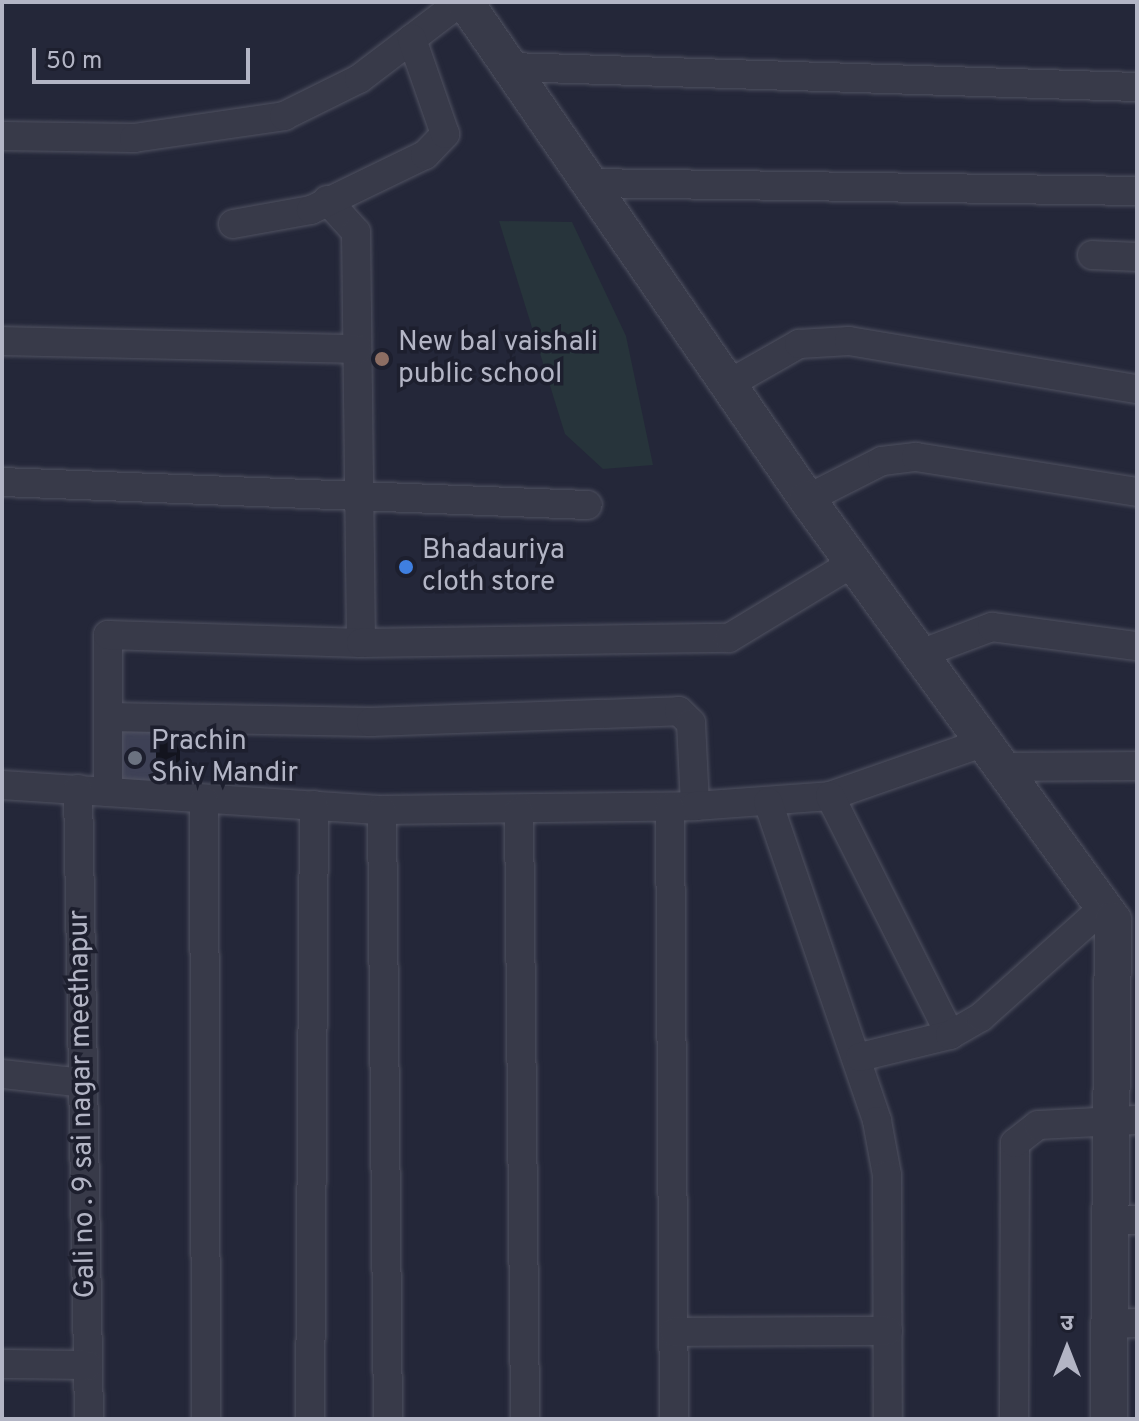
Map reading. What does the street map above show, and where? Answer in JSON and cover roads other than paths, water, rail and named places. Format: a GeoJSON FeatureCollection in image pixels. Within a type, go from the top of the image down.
{"type":"FeatureCollection","features":[{"type":"Feature","properties":{"kind":"street"},"geometry":{"type":"LineString","coordinates":[[2,136],[134,138],[284,116],[359,79],[463,2],[511,67],[587,183],[807,499],[994,754],[1118,916],[1124,1025],[1123,1323],[1109,1419]]}},
{"type":"Feature","properties":{"kind":"street"},"geometry":{"type":"LineString","coordinates":[[233,224],[327,200],[425,155],[445,134],[412,39]]}},
{"type":"Feature","properties":{"kind":"street"},"geometry":{"type":"LineString","coordinates":[[511,67],[1137,87]]}},
{"type":"Feature","properties":{"kind":"street"},"geometry":{"type":"LineString","coordinates":[[587,183],[1137,191]]}},
{"type":"Feature","properties":{"kind":"street"},"geometry":{"type":"LineString","coordinates":[[327,200],[356,232],[356,498],[361,643]]}},
{"type":"Feature","properties":{"kind":"street"},"geometry":{"type":"LineString","coordinates":[[1092,255],[1137,257]]}},
{"type":"Feature","properties":{"kind":"street"},"geometry":{"type":"LineString","coordinates":[[2,341],[357,349]]}},
{"type":"Feature","properties":{"kind":"street"},"geometry":{"type":"LineString","coordinates":[[727,385],[799,344],[849,341],[1137,389]]}},
{"type":"Feature","properties":{"kind":"street"},"geometry":{"type":"LineString","coordinates":[[807,499],[882,461],[916,457],[1137,492]]}},
{"type":"Feature","properties":{"kind":"street"},"geometry":{"type":"LineString","coordinates":[[2,482],[588,505]]}},
{"type":"Feature","properties":{"kind":"street"},"geometry":{"type":"LineString","coordinates":[[108,792],[108,635],[361,643],[729,638],[853,563]]}},
{"type":"Feature","properties":{"kind":"street"},"geometry":{"type":"LineString","coordinates":[[920,654],[992,627],[1137,646]]}},
{"type":"Feature","properties":{"kind":"street"},"geometry":{"type":"LineString","coordinates":[[108,717],[371,722],[679,711],[691,723],[683,806],[674,1419]]}},
{"type":"Feature","properties":{"kind":"street"},"geometry":{"type":"LineString","coordinates":[[2,785],[204,801],[382,810],[519,811],[768,802],[830,796],[994,754],[1137,766]]}},
{"type":"Feature","properties":{"kind":"street","name":"Gali no . 9 sai nagar meethapur"},"geometry":{"type":"LineString","coordinates":[[78,789],[89,1419]]}},
{"type":"Feature","properties":{"kind":"street"},"geometry":{"type":"LineString","coordinates":[[830,796],[950,1035]]}},
{"type":"Feature","properties":{"kind":"street"},"geometry":{"type":"LineString","coordinates":[[204,801],[206,1419]]}},
{"type":"Feature","properties":{"kind":"street"},"geometry":{"type":"LineString","coordinates":[[768,802],[860,1057],[887,1175],[888,1419]]}},
{"type":"Feature","properties":{"kind":"street"},"geometry":{"type":"LineString","coordinates":[[310,1419],[314,805]]}},
{"type":"Feature","properties":{"kind":"street"},"geometry":{"type":"LineString","coordinates":[[382,810],[388,1419]]}},
{"type":"Feature","properties":{"kind":"street"},"geometry":{"type":"LineString","coordinates":[[519,811],[525,1419]]}},
{"type":"Feature","properties":{"kind":"street"},"geometry":{"type":"LineString","coordinates":[[860,1057],[950,1035],[1118,916]]}},
{"type":"Feature","properties":{"kind":"street"},"geometry":{"type":"LineString","coordinates":[[2,1074],[83,1083]]}},
{"type":"Feature","properties":{"kind":"street"},"geometry":{"type":"LineString","coordinates":[[1014,1419],[1015,1143],[1038,1125],[1124,1121]]}},
{"type":"Feature","properties":{"kind":"street"},"geometry":{"type":"LineString","coordinates":[[674,1332],[888,1331]]}},
{"type":"Feature","properties":{"kind":"street"},"geometry":{"type":"LineString","coordinates":[[2,1364],[88,1365]]}},
{"type":"Feature","properties":{"kind":"place","name":"New bal vaishali public school"},"geometry":{"type":"Point","coordinates":[382,359]}},
{"type":"Feature","properties":{"kind":"place","name":"Bhadauriya cloth store"},"geometry":{"type":"Point","coordinates":[406,567]}},
{"type":"Feature","properties":{"kind":"place","name":"Prachin Shiv Mandir"},"geometry":{"type":"Point","coordinates":[135,758]}}]}
